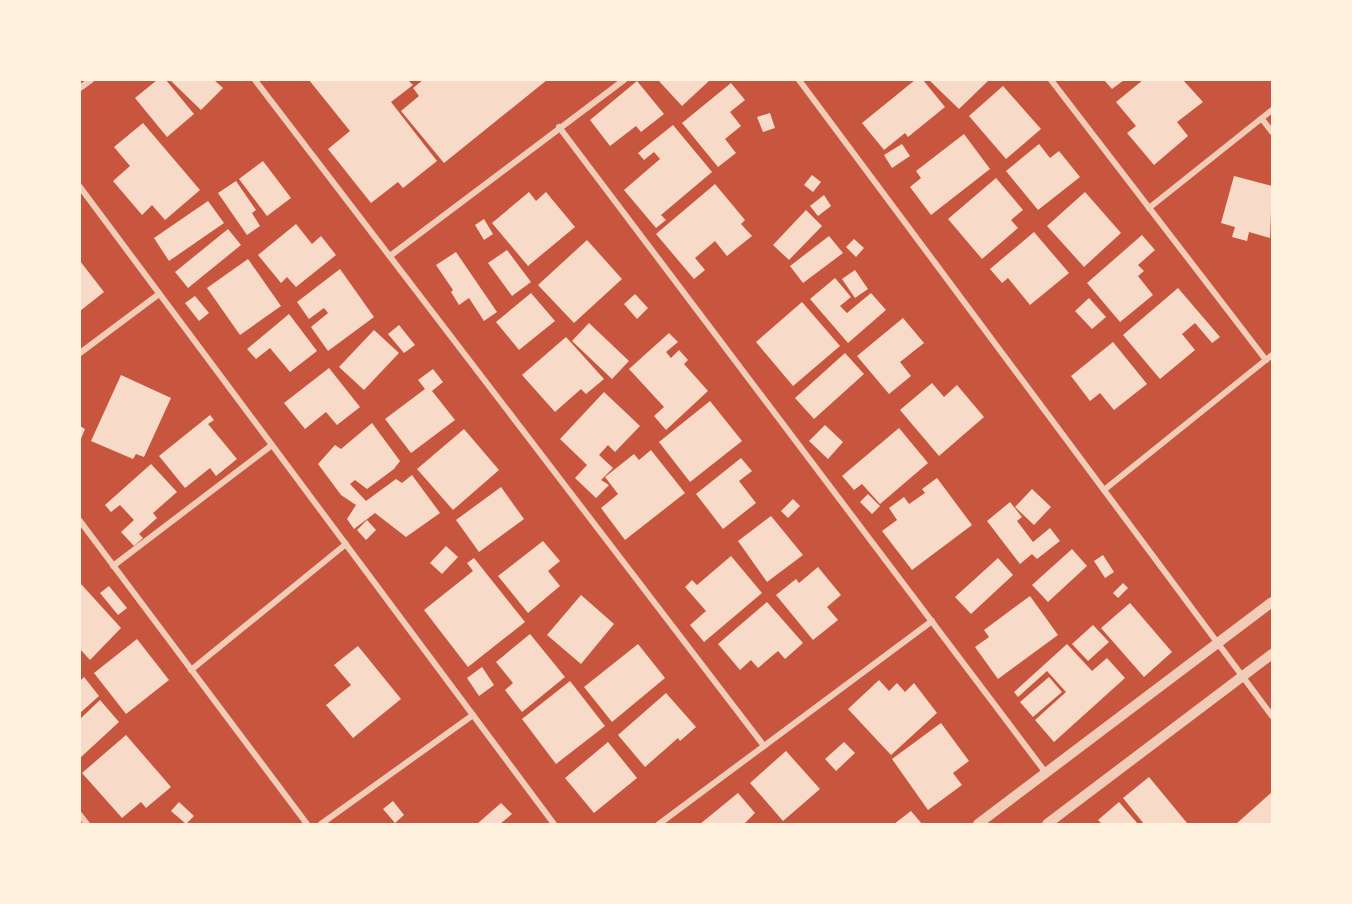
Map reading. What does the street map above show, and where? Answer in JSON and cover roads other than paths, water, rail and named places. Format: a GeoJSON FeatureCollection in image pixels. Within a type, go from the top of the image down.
{"type":"FeatureCollection","features":[{"type":"Feature","properties":{"kind":"street"},"geometry":{"type":"LineString","coordinates":[[80,88],[91,80]]}},
{"type":"Feature","properties":{"kind":"street"},"geometry":{"type":"LineString","coordinates":[[255,80],[764,746]]}},
{"type":"Feature","properties":{"kind":"street"},"geometry":{"type":"LineString","coordinates":[[390,256],[624,80]]}},
{"type":"Feature","properties":{"kind":"street"},"geometry":{"type":"LineString","coordinates":[[799,80],[1272,717]]}},
{"type":"Feature","properties":{"kind":"street"},"geometry":{"type":"LineString","coordinates":[[1051,80],[1266,360]]}},
{"type":"Feature","properties":{"kind":"street"},"geometry":{"type":"LineString","coordinates":[[1149,208],[1272,110]]}},
{"type":"Feature","properties":{"kind":"street"},"geometry":{"type":"LineString","coordinates":[[1262,119],[1272,132]]}},
{"type":"Feature","properties":{"kind":"street"},"geometry":{"type":"LineString","coordinates":[[559,127],[1046,773]]}},
{"type":"Feature","properties":{"kind":"street"},"geometry":{"type":"LineString","coordinates":[[80,187],[554,825]]}},
{"type":"Feature","properties":{"kind":"street"},"geometry":{"type":"LineString","coordinates":[[80,353],[159,294]]}},
{"type":"Feature","properties":{"kind":"street"},"geometry":{"type":"LineString","coordinates":[[1104,490],[1272,355]]}},
{"type":"Feature","properties":{"kind":"street"},"geometry":{"type":"LineString","coordinates":[[113,566],[272,445]]}},
{"type":"Feature","properties":{"kind":"street"},"geometry":{"type":"LineString","coordinates":[[80,521],[307,825]]}},
{"type":"Feature","properties":{"kind":"street"},"geometry":{"type":"LineString","coordinates":[[191,670],[346,544]]}},
{"type":"Feature","properties":{"kind":"street"},"geometry":{"type":"LineString","coordinates":[[978,825],[1272,602]]}},
{"type":"Feature","properties":{"kind":"street"},"geometry":{"type":"LineString","coordinates":[[659,825],[932,621]]}},
{"type":"Feature","properties":{"kind":"street"},"geometry":{"type":"LineString","coordinates":[[1047,825],[1272,654]]}},
{"type":"Feature","properties":{"kind":"street"},"geometry":{"type":"LineString","coordinates":[[321,825],[473,715]]}},
{"type":"Feature","properties":{"kind":"street"},"geometry":{"type":"LineString","coordinates":[[80,815],[87,825]]}}]}
